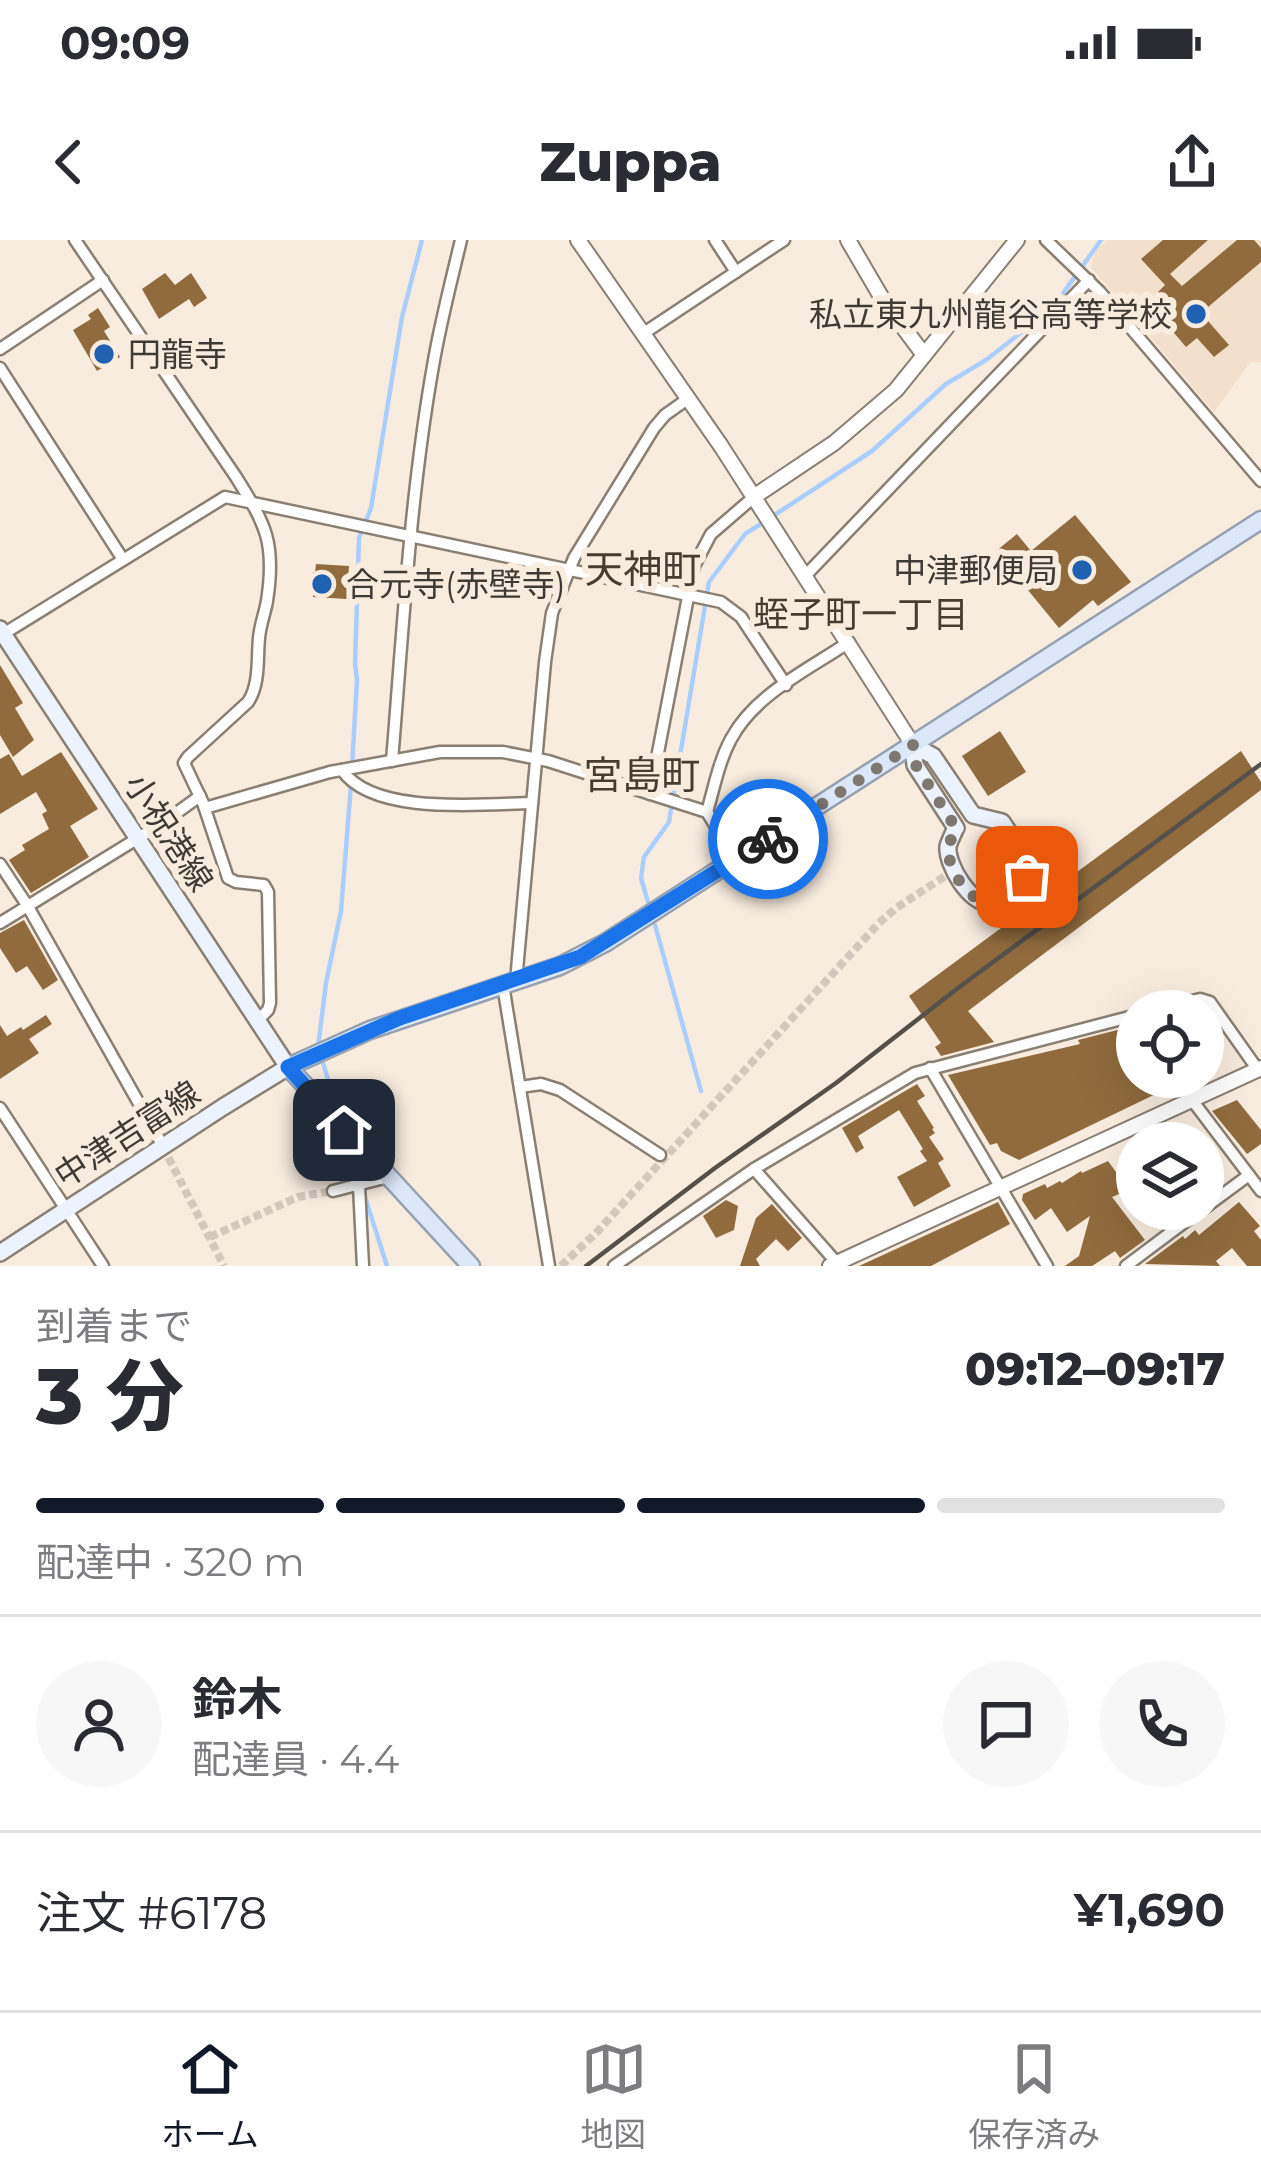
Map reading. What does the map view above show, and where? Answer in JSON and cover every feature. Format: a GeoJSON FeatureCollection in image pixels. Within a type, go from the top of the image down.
{"type":"FeatureCollection","features":[{"type":"Feature","properties":{"kind":"main road"},"geometry":{"type":"LineString","coordinates":[[471,1266],[288,1067],[385,1024],[560,966],[605,944],[1261,520]]}},
{"type":"Feature","properties":{"kind":"main road","name":"小祝港線"},"geometry":{"type":"LineString","coordinates":[[1,633],[288,1067]]}},
{"type":"Feature","properties":{"kind":"main road"},"geometry":{"type":"LineString","coordinates":[[913,745],[933,756],[973,815],[1002,822],[1030,864],[1027,877],[1010,893],[991,903],[976,900],[953,871],[948,845],[956,828],[915,764],[913,745]]}},
{"type":"Feature","properties":{"kind":"main road","name":"中津吉富線"},"geometry":{"type":"LineString","coordinates":[[0,1253],[288,1067]]}},
{"type":"Feature","properties":{"kind":"street"},"geometry":{"type":"LineString","coordinates":[[75,240],[252,502],[268,533],[268,597],[259,633],[255,688],[248,702],[185,760],[227,878],[260,884],[268,892],[270,1003],[257,1021]]}},
{"type":"Feature","properties":{"kind":"street"},"geometry":{"type":"LineString","coordinates":[[392,761],[410,535],[433,363],[461,240]]}},
{"type":"Feature","properties":{"kind":"street"},"geometry":{"type":"LineString","coordinates":[[578,240],[689,398],[913,745]]}},
{"type":"Feature","properties":{"kind":"street"},"geometry":{"type":"LineString","coordinates":[[715,240],[736,272]]}},
{"type":"Feature","properties":{"kind":"street"},"geometry":{"type":"LineString","coordinates":[[644,333],[784,240]]}},
{"type":"Feature","properties":{"kind":"street"},"geometry":{"type":"LineString","coordinates":[[848,240],[875,288],[924,355]]}},
{"type":"Feature","properties":{"kind":"street"},"geometry":{"type":"LineString","coordinates":[[650,794],[687,593],[697,558],[711,534],[754,496],[851,430],[896,390],[1017,240]]}},
{"type":"Feature","properties":{"kind":"street"},"geometry":{"type":"LineString","coordinates":[[1046,240],[1088,279],[1261,482]]}},
{"type":"Feature","properties":{"kind":"street"},"geometry":{"type":"LineString","coordinates":[[806,575],[1088,279]]}},
{"type":"Feature","properties":{"kind":"street"},"geometry":{"type":"LineString","coordinates":[[0,349],[103,280]]}},
{"type":"Feature","properties":{"kind":"street"},"geometry":{"type":"LineString","coordinates":[[0,368],[122,558]]}},
{"type":"Feature","properties":{"kind":"street"},"geometry":{"type":"LineString","coordinates":[[549,1266],[520,1087],[509,982],[550,626],[568,568],[654,428],[689,398]]}},
{"type":"Feature","properties":{"kind":"street"},"geometry":{"type":"LineString","coordinates":[[1,633],[225,497],[722,602],[746,623],[785,685]]}},
{"type":"Feature","properties":{"kind":"street"},"geometry":{"type":"LineString","coordinates":[[707,812],[736,731],[757,705],[849,642]]}},
{"type":"Feature","properties":{"kind":"street"},"geometry":{"type":"LineString","coordinates":[[0,923],[203,802],[342,770],[464,750],[536,758],[707,812],[736,859]]}},
{"type":"Feature","properties":{"kind":"street"},"geometry":{"type":"LineString","coordinates":[[342,770],[364,789],[407,801],[532,803]]}},
{"type":"Feature","properties":{"kind":"street"},"geometry":{"type":"LineString","coordinates":[[0,864],[163,1146]]}},
{"type":"Feature","properties":{"kind":"street"},"geometry":{"type":"LineString","coordinates":[[614,1266],[754,1169],[915,1073],[1116,1020]]}},
{"type":"Feature","properties":{"kind":"street"},"geometry":{"type":"LineString","coordinates":[[754,1169],[833,1264],[1260,1069],[1224,1021]]}},
{"type":"Feature","properties":{"kind":"street"},"geometry":{"type":"LineString","coordinates":[[930,1068],[1047,1266]]}},
{"type":"Feature","properties":{"kind":"street"},"geometry":{"type":"LineString","coordinates":[[520,1087],[541,1084],[560,1090],[660,1155]]}},
{"type":"Feature","properties":{"kind":"street"},"geometry":{"type":"LineString","coordinates":[[1192,1100],[1261,1191]]}},
{"type":"Feature","properties":{"kind":"street"},"geometry":{"type":"LineString","coordinates":[[0,1108],[103,1266]]}},
{"type":"Feature","properties":{"kind":"street"},"geometry":{"type":"LineString","coordinates":[[1224,1193],[1249,1175]]}},
{"type":"Feature","properties":{"kind":"street"},"geometry":{"type":"LineString","coordinates":[[333,1191],[388,1177]]}},
{"type":"Feature","properties":{"kind":"street"},"geometry":{"type":"LineString","coordinates":[[359,1186],[363,1266]]}},
{"type":"Feature","properties":{"kind":"street"},"geometry":{"type":"LineString","coordinates":[[1126,1266],[1175,1230]]}},
{"type":"Feature","properties":{"kind":"shaded area","name":"私立東九州龍谷高等学校"},"geometry":{"type":"Polygon","coordinates":[[[1108,240],[1261,240],[1261,363],[1251,361],[1214,412],[1091,267],[1094,252],[1108,240]]]}},
{"type":"Feature","properties":{"kind":"building"},"geometry":{"type":"Polygon","coordinates":[[[1163,240],[1208,240],[1170,274],[1182,286],[1237,240],[1254,240],[1261,248],[1261,262],[1201,313],[1229,345],[1214,357],[1197,338],[1186,347],[1163,320],[1173,310],[1158,292],[1165,285],[1141,259],[1163,240]]]}},
{"type":"Feature","properties":{"kind":"building"},"geometry":{"type":"Polygon","coordinates":[[[165,273],[175,285],[191,273],[207,298],[194,307],[189,299],[159,319],[142,289],[165,273]]]}},
{"type":"Feature","properties":{"kind":"building"},"geometry":{"type":"Polygon","coordinates":[[[98,308],[110,327],[104,331],[120,357],[97,371],[73,330],[91,319],[88,315],[98,308]]]}},
{"type":"Feature","properties":{"kind":"building"},"geometry":{"type":"Polygon","coordinates":[[[1075,515],[1131,582],[1098,606],[1093,600],[1059,628],[996,551],[1017,534],[1031,551],[1075,515]]]}},
{"type":"Feature","properties":{"kind":"building"},"geometry":{"type":"Polygon","coordinates":[[[316,564],[349,566],[347,599],[313,597],[316,564]]]}},
{"type":"Feature","properties":{"kind":"building"},"geometry":{"type":"Polygon","coordinates":[[[0,665],[23,703],[15,708],[34,740],[13,757],[0,735],[0,665]]]}},
{"type":"Feature","properties":{"kind":"building"},"geometry":{"type":"Polygon","coordinates":[[[1000,731],[1026,772],[988,796],[962,756],[1000,731]]]}},
{"type":"Feature","properties":{"kind":"building"},"geometry":{"type":"Polygon","coordinates":[[[1241,751],[1261,782],[1261,790],[968,1011],[994,1042],[941,1056],[935,1047],[941,1043],[909,996],[1241,751]]]}},
{"type":"Feature","properties":{"kind":"building"},"geometry":{"type":"Polygon","coordinates":[[[61,752],[98,809],[70,826],[89,857],[31,893],[9,860],[25,850],[22,845],[49,829],[42,814],[47,811],[36,792],[0,814],[0,759],[9,754],[22,776],[61,752]]]}},
{"type":"Feature","properties":{"kind":"building"},"geometry":{"type":"Polygon","coordinates":[[[24,920],[58,980],[43,990],[27,966],[16,973],[0,948],[0,933],[24,920]]]}},
{"type":"Feature","properties":{"kind":"building"},"geometry":{"type":"Polygon","coordinates":[[[46,1015],[52,1024],[29,1039],[39,1053],[0,1079],[0,1025],[7,1036],[46,1015]]]}},
{"type":"Feature","properties":{"kind":"building"},"geometry":{"type":"Polygon","coordinates":[[[1116,1030],[1116,1098],[1147,1098],[1019,1160],[1001,1151],[997,1143],[990,1145],[948,1075],[1080,1044],[1078,1040],[1116,1030]]]}},
{"type":"Feature","properties":{"kind":"building"},"geometry":{"type":"Polygon","coordinates":[[[917,1084],[925,1096],[917,1101],[934,1128],[929,1137],[944,1159],[938,1163],[951,1186],[914,1207],[897,1177],[927,1161],[899,1110],[858,1136],[864,1148],[856,1153],[842,1128],[917,1084]]]}},
{"type":"Feature","properties":{"kind":"building"},"geometry":{"type":"Polygon","coordinates":[[[1237,1100],[1261,1130],[1261,1144],[1247,1154],[1212,1111],[1237,1100]]]}},
{"type":"Feature","properties":{"kind":"building"},"geometry":{"type":"Polygon","coordinates":[[[1108,1161],[1116,1172],[1116,1195],[1112,1197],[1116,1230],[1137,1230],[1145,1240],[1120,1258],[1115,1251],[1092,1266],[1065,1266],[1079,1256],[1090,1216],[1067,1232],[1051,1208],[1035,1220],[1023,1194],[1108,1161]]]}},
{"type":"Feature","properties":{"kind":"building"},"geometry":{"type":"Polygon","coordinates":[[[726,1200],[738,1206],[734,1230],[716,1238],[703,1216],[726,1200]]]}},
{"type":"Feature","properties":{"kind":"building"},"geometry":{"type":"Polygon","coordinates":[[[998,1202],[1010,1224],[931,1266],[859,1266],[998,1202]]]}},
{"type":"Feature","properties":{"kind":"building"},"geometry":{"type":"Polygon","coordinates":[[[1239,1202],[1260,1226],[1254,1231],[1261,1240],[1261,1266],[1247,1266],[1232,1248],[1216,1261],[1220,1266],[1145,1264],[1195,1230],[1199,1235],[1205,1230],[1224,1230],[1224,1214],[1239,1202]]]}},
{"type":"Feature","properties":{"kind":"building"},"geometry":{"type":"Polygon","coordinates":[[[772,1204],[802,1238],[788,1251],[776,1239],[756,1259],[760,1266],[740,1266],[756,1218],[772,1204]]]}},
{"type":"Feature","properties":{"kind":"waterway"},"geometry":{"type":"LineString","coordinates":[[352,767],[359,538],[371,508],[402,317],[422,240]]}},
{"type":"Feature","properties":{"kind":"waterway"},"geometry":{"type":"LineString","coordinates":[[773,516],[872,451],[946,384],[1037,320],[1061,296],[1101,240]]}},
{"type":"Feature","properties":{"kind":"waterway"},"geometry":{"type":"LineString","coordinates":[[648,902],[641,878],[644,857],[669,822],[709,582],[745,534],[764,522]]}},
{"type":"Feature","properties":{"kind":"waterway"},"geometry":{"type":"LineString","coordinates":[[318,1047],[341,911],[351,785]]}},
{"type":"Feature","properties":{"kind":"waterway"},"geometry":{"type":"LineString","coordinates":[[655,925],[701,1091]]}},
{"type":"Feature","properties":{"kind":"waterway"},"geometry":{"type":"LineString","coordinates":[[323,1063],[338,1112]]}},
{"type":"Feature","properties":{"kind":"waterway"},"geometry":{"type":"LineString","coordinates":[[347,1140],[360,1181]]}},
{"type":"Feature","properties":{"kind":"waterway"},"geometry":{"type":"LineString","coordinates":[[363,1191],[387,1266]]}},
{"type":"Feature","properties":{"kind":"tunnel"},"geometry":{"type":"LineString","coordinates":[[561,1266],[879,923],[953,871]]}},
{"type":"Feature","properties":{"kind":"tunnel"},"geometry":{"type":"LineString","coordinates":[[163,1147],[224,1266]]}},
{"type":"Feature","properties":{"kind":"tunnel"},"geometry":{"type":"LineString","coordinates":[[210,1237],[298,1197],[333,1191]]}},
{"type":"Feature","properties":{"kind":"railway"},"geometry":{"type":"LineString","coordinates":[[586,1266],[1261,764]]}},
{"type":"Feature","properties":{"kind":"way so far"},"geometry":{"type":"LineString","coordinates":[[768,839],[913,745],[915,764],[956,828],[948,845],[953,871],[976,900],[991,903],[1027,877]]}},
{"type":"Feature","properties":{"kind":"place","name":"私立東九州龍谷高等学校"},"geometry":{"type":"Point","coordinates":[1196,314]}},
{"type":"Feature","properties":{"kind":"place","name":"円龍寺"},"geometry":{"type":"Point","coordinates":[104,354]}},
{"type":"Feature","properties":{"kind":"place","name":"中津郵便局"},"geometry":{"type":"Point","coordinates":[1082,570]}},
{"type":"Feature","properties":{"kind":"place","name":"合元寺(赤壁寺)"},"geometry":{"type":"Point","coordinates":[322,584]}},
{"type":"Feature","properties":{"kind":"district","name":"天神町"},"geometry":{"type":"Point","coordinates":[643,569]}},
{"type":"Feature","properties":{"kind":"district","name":"蛭子町一丁目"},"geometry":{"type":"Point","coordinates":[861,614]}},
{"type":"Feature","properties":{"kind":"district","name":"宮島町"},"geometry":{"type":"Point","coordinates":[642,775]}},
{"type":"Feature","properties":{"kind":"route"},"geometry":{"type":"LineString","coordinates":[[344,1130],[288,1067],[400,1018],[580,957],[768,839]]}}]}
